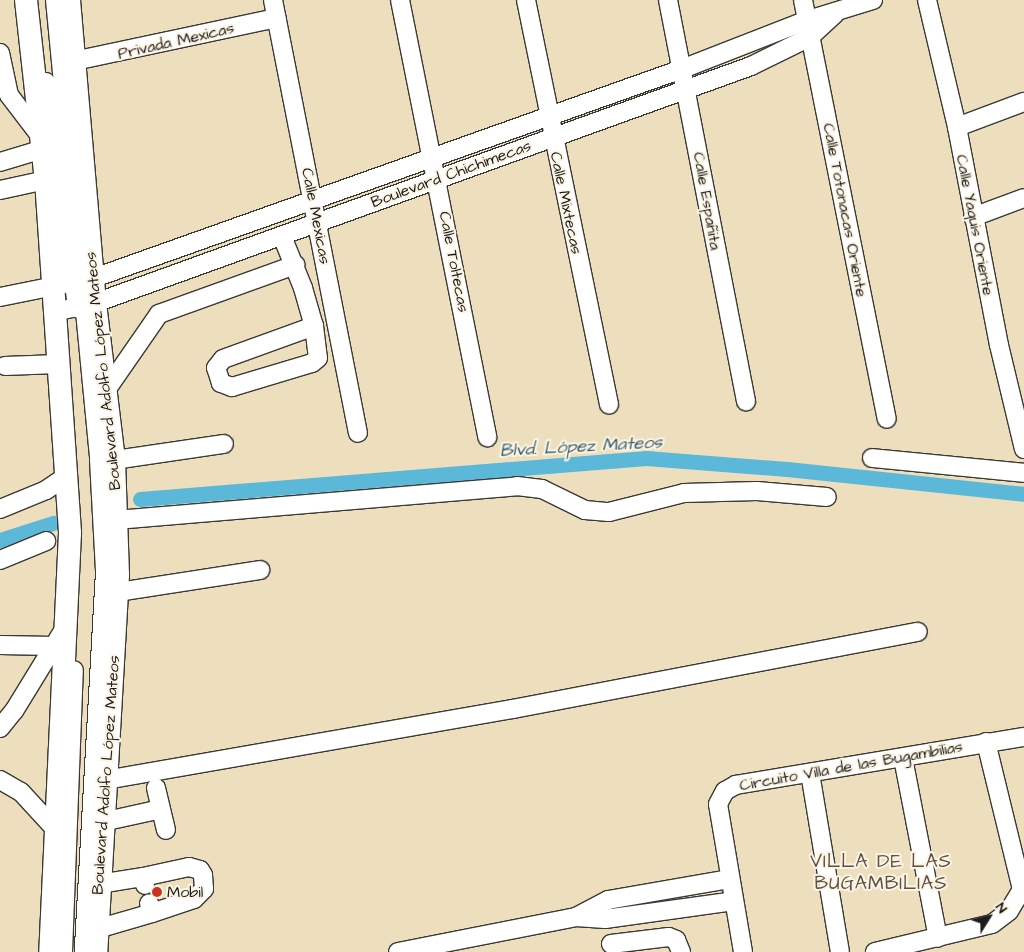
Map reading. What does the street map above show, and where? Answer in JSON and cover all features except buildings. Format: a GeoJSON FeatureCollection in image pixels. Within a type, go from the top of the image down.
{"type":"FeatureCollection","features":[{"type":"Feature","properties":{"kind":"main road","name":"Boulevard Adolfo López Mateos"},"geometry":{"type":"LineString","coordinates":[[26,0],[48,213],[75,283],[76,308],[58,364],[70,533],[50,952]]}},
{"type":"Feature","properties":{"kind":"main road","name":"Boulevard Adolfo López Mateos"},"geometry":{"type":"LineString","coordinates":[[69,0],[74,61],[76,308],[107,389],[114,460],[116,520],[118,592],[104,780],[96,952]]}},
{"type":"Feature","properties":{"kind":"main road"},"geometry":{"type":"LineString","coordinates":[[48,213],[65,250],[75,283]]}},
{"type":"Feature","properties":{"kind":"street"},"geometry":{"type":"LineString","coordinates":[[35,0],[65,250]]}},
{"type":"Feature","properties":{"kind":"street"},"geometry":{"type":"LineString","coordinates":[[55,0],[75,283]]}},
{"type":"Feature","properties":{"kind":"street","name":"Calle Mexicas"},"geometry":{"type":"LineString","coordinates":[[273,0],[358,433]]}},
{"type":"Feature","properties":{"kind":"street","name":"Calle Toltecas"},"geometry":{"type":"LineString","coordinates":[[400,0],[438,178],[487,437]]}},
{"type":"Feature","properties":{"kind":"street","name":"Calle Mixtecas"},"geometry":{"type":"LineString","coordinates":[[526,0],[552,137],[609,406]]}},
{"type":"Feature","properties":{"kind":"street","name":"Calle Españita"},"geometry":{"type":"LineString","coordinates":[[668,0],[687,88],[746,402]]}},
{"type":"Feature","properties":{"kind":"street","name":"Calle Totonacas Oriente"},"geometry":{"type":"LineString","coordinates":[[803,0],[887,419]]}},
{"type":"Feature","properties":{"kind":"street","name":"Boulevard Chichimecas"},"geometry":{"type":"LineString","coordinates":[[0,297],[75,283],[682,69],[809,28],[836,13],[873,0]]}},
{"type":"Feature","properties":{"kind":"street","name":"Calle Yaquis Oriente"},"geometry":{"type":"LineString","coordinates":[[928,0],[957,127],[999,345],[1023,431],[1024,449]]}},
{"type":"Feature","properties":{"kind":"street","name":"Privada Mexicas"},"geometry":{"type":"LineString","coordinates":[[74,61],[98,59],[276,18]]}},
{"type":"Feature","properties":{"kind":"street","name":"Boulevard Chichimecas"},"geometry":{"type":"LineString","coordinates":[[76,308],[282,236],[776,56],[809,28]]}},
{"type":"Feature","properties":{"kind":"street"},"geometry":{"type":"LineString","coordinates":[[0,53],[9,95],[42,143],[0,162]]}},
{"type":"Feature","properties":{"kind":"street"},"geometry":{"type":"LineString","coordinates":[[957,127],[1024,102]]}},
{"type":"Feature","properties":{"kind":"street"},"geometry":{"type":"LineString","coordinates":[[0,190],[46,180]]}},
{"type":"Feature","properties":{"kind":"street"},"geometry":{"type":"LineString","coordinates":[[973,217],[1024,198]]}},
{"type":"Feature","properties":{"kind":"street"},"geometry":{"type":"LineString","coordinates":[[282,236],[295,265],[314,326],[319,350],[315,361],[232,387],[221,384],[216,368],[222,359],[314,326]]}},
{"type":"Feature","properties":{"kind":"street"},"geometry":{"type":"LineString","coordinates":[[107,389],[159,314],[295,265]]}},
{"type":"Feature","properties":{"kind":"street"},"geometry":{"type":"LineString","coordinates":[[63,952],[80,530],[76,308]]}},
{"type":"Feature","properties":{"kind":"street"},"geometry":{"type":"LineString","coordinates":[[76,308],[106,571],[84,952]]}},
{"type":"Feature","properties":{"kind":"street"},"geometry":{"type":"LineString","coordinates":[[4,366],[58,364]]}},
{"type":"Feature","properties":{"kind":"street"},"geometry":{"type":"LineString","coordinates":[[114,460],[224,444]]}},
{"type":"Feature","properties":{"kind":"street"},"geometry":{"type":"LineString","coordinates":[[872,458],[1024,473]]}},
{"type":"Feature","properties":{"kind":"street"},"geometry":{"type":"LineString","coordinates":[[0,509],[46,490],[67,476]]}},
{"type":"Feature","properties":{"kind":"street"},"geometry":{"type":"LineString","coordinates":[[116,520],[517,486],[542,489],[585,510],[609,512],[684,494],[757,491],[827,497]]}},
{"type":"Feature","properties":{"kind":"street"},"geometry":{"type":"LineString","coordinates":[[0,560],[46,541]]}},
{"type":"Feature","properties":{"kind":"street"},"geometry":{"type":"LineString","coordinates":[[118,592],[260,570]]}},
{"type":"Feature","properties":{"kind":"street"},"geometry":{"type":"LineString","coordinates":[[0,728],[14,711],[66,626]]}},
{"type":"Feature","properties":{"kind":"street"},"geometry":{"type":"LineString","coordinates":[[104,780],[513,709],[918,632]]}},
{"type":"Feature","properties":{"kind":"street"},"geometry":{"type":"LineString","coordinates":[[0,645],[54,646]]}},
{"type":"Feature","properties":{"kind":"street","name":"Circuito Villa de las Bugambilias"},"geometry":{"type":"LineString","coordinates":[[743,952],[718,804],[721,795],[736,785],[1024,737]]}},
{"type":"Feature","properties":{"kind":"street"},"geometry":{"type":"LineString","coordinates":[[875,952],[979,928],[1002,918],[1023,888],[986,742]]}},
{"type":"Feature","properties":{"kind":"street"},"geometry":{"type":"LineString","coordinates":[[903,758],[938,938]]}},
{"type":"Feature","properties":{"kind":"street"},"geometry":{"type":"LineString","coordinates":[[810,774],[840,952]]}},
{"type":"Feature","properties":{"kind":"street"},"geometry":{"type":"LineString","coordinates":[[0,780],[22,792],[56,830]]}},
{"type":"Feature","properties":{"kind":"street"},"geometry":{"type":"LineString","coordinates":[[156,788],[166,830]]}},
{"type":"Feature","properties":{"kind":"street"},"geometry":{"type":"LineString","coordinates":[[102,822],[161,810]]}},
{"type":"Feature","properties":{"kind":"street"},"geometry":{"type":"LineString","coordinates":[[97,929],[150,908],[194,899],[204,889],[203,875],[200,870],[190,867],[144,881],[99,884]]}},
{"type":"Feature","properties":{"kind":"street"},"geometry":{"type":"LineString","coordinates":[[576,917],[608,900],[730,879]]}},
{"type":"Feature","properties":{"kind":"street"},"geometry":{"type":"LineString","coordinates":[[398,952],[576,917],[605,919],[734,901]]}},
{"type":"Feature","properties":{"kind":"street"},"geometry":{"type":"LineString","coordinates":[[605,919],[611,948],[642,946],[669,937],[676,940],[680,952]]}},
{"type":"Feature","properties":{"kind":"waterway","name":"Blvd. López Mateos"},"geometry":{"type":"LineString","coordinates":[[140,499],[646,458],[787,469],[1024,494]]}},
{"type":"Feature","properties":{"kind":"waterway"},"geometry":{"type":"LineString","coordinates":[[0,540],[53,523]]}},
{"type":"Feature","properties":{"kind":"place","name":"Mobil"},"geometry":{"type":"Point","coordinates":[157,892]}},
{"type":"Feature","properties":{"kind":"district","name":"VILLA DE LAS BUGAMBILIAS"},"geometry":{"type":"Point","coordinates":[881,873]}}]}
